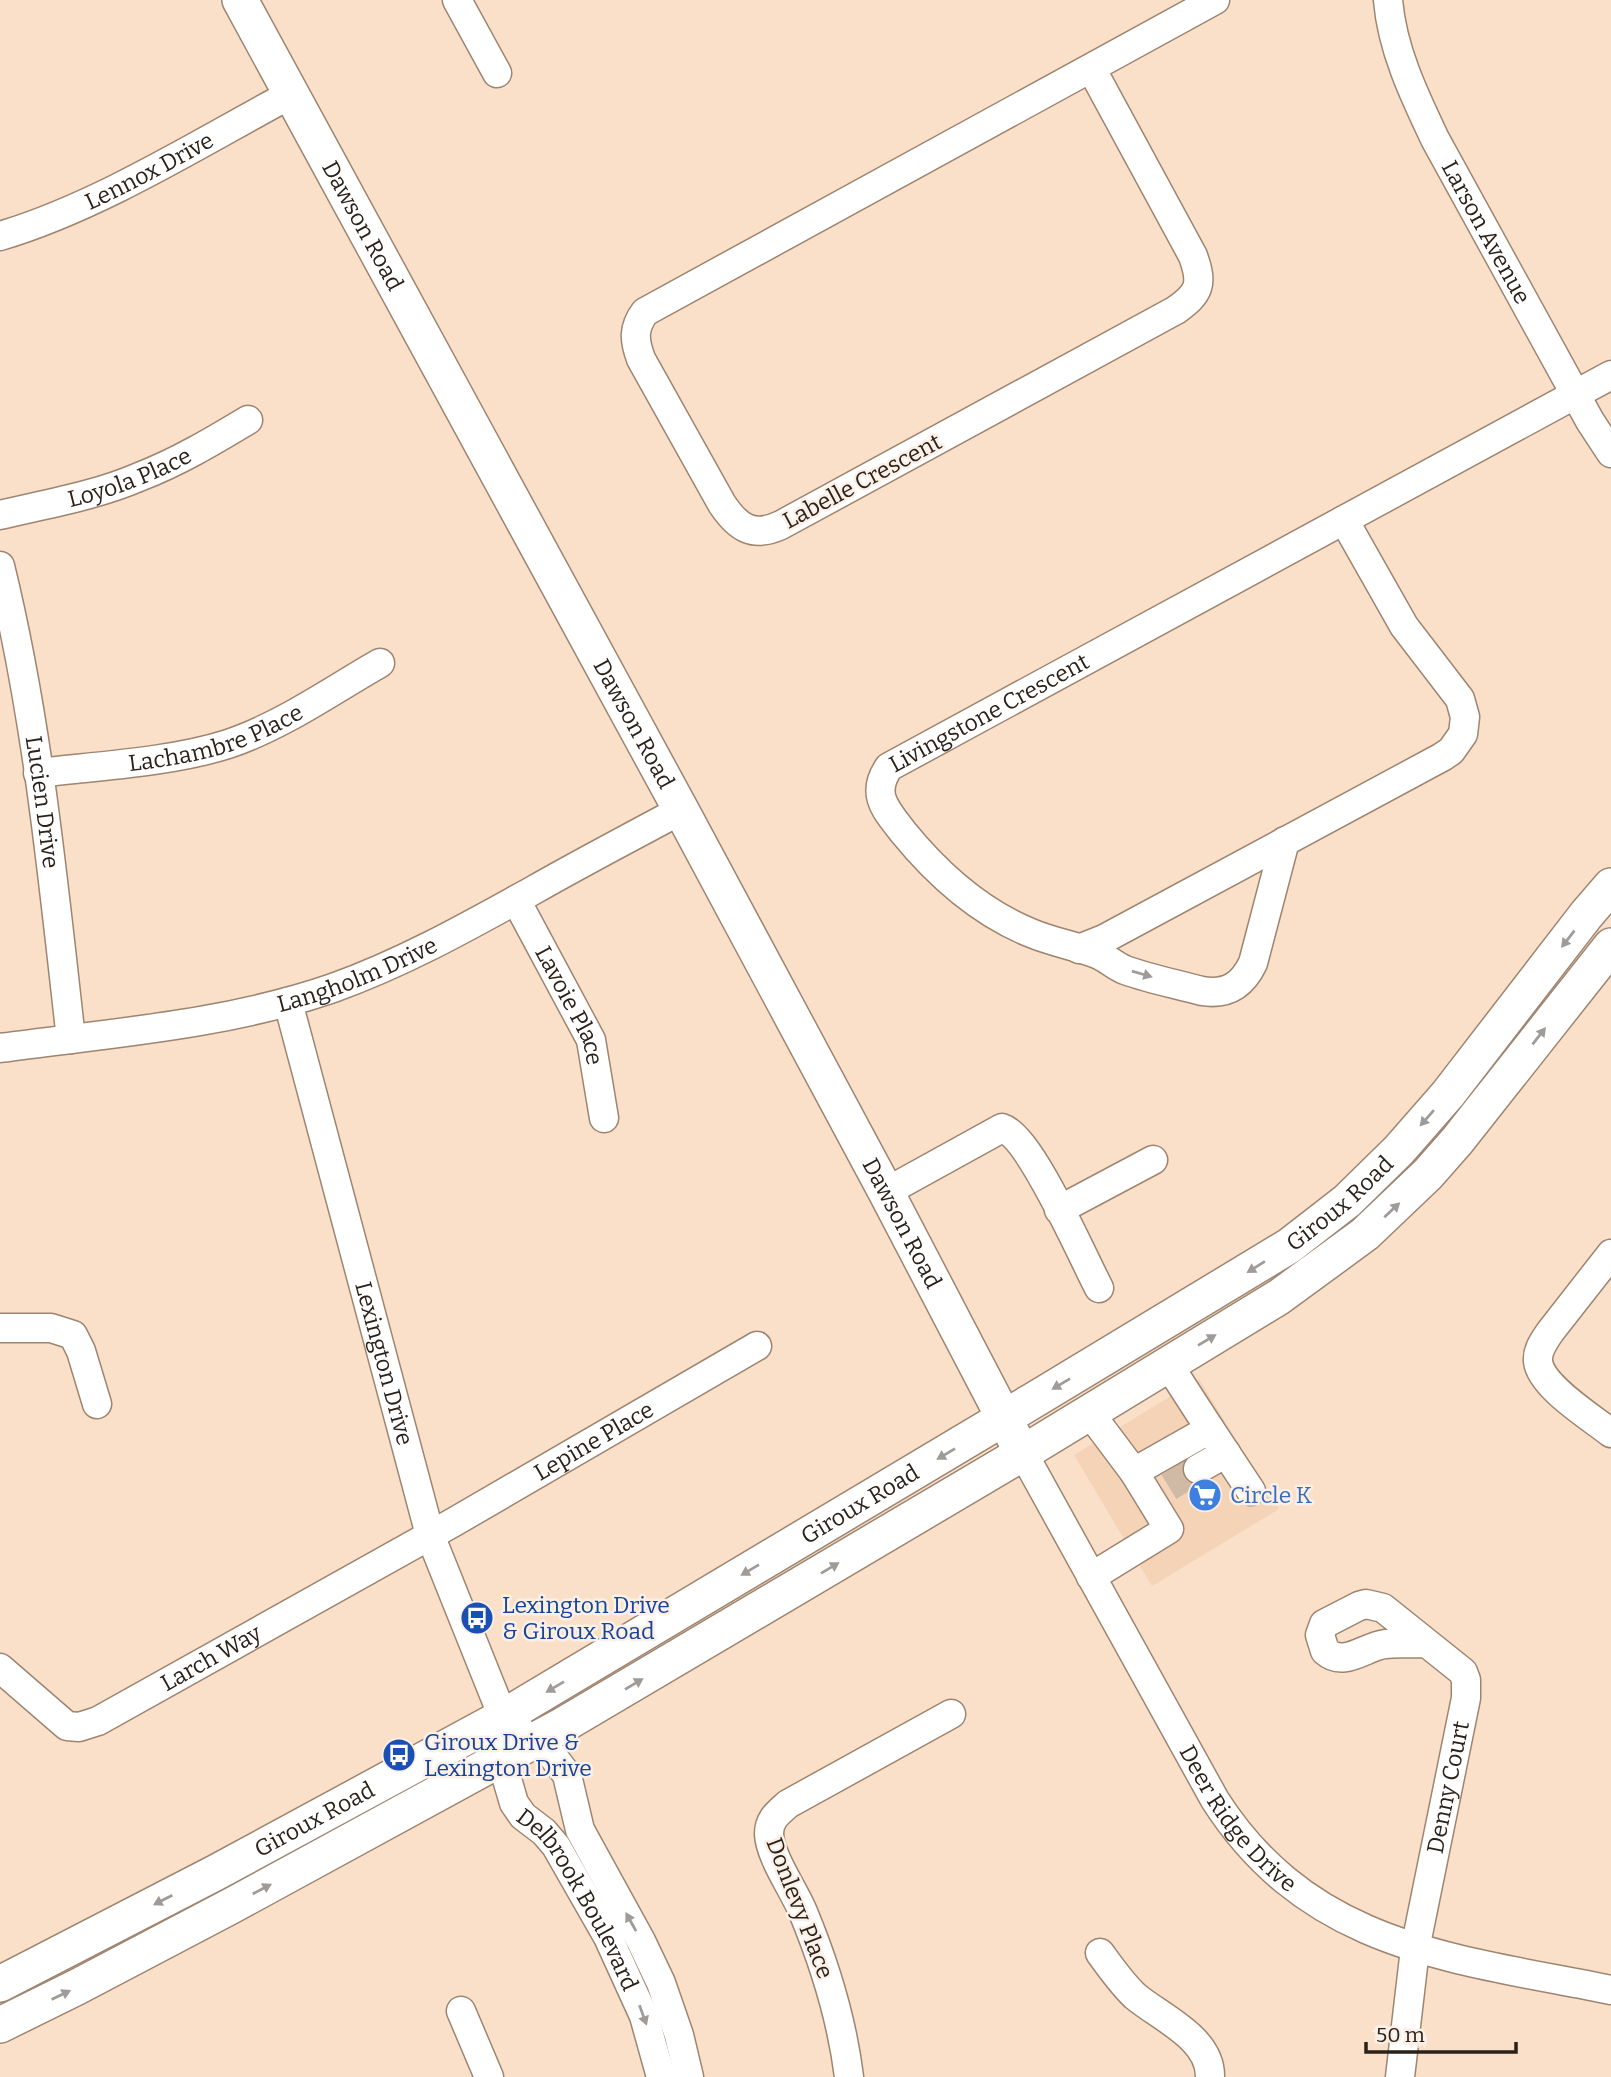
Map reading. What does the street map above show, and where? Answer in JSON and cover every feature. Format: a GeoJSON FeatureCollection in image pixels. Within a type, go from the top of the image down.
{"type":"FeatureCollection","features":[{"type":"Feature","properties":{"kind":"main road","name":"Dawson Road"},"geometry":{"type":"LineString","coordinates":[[240,0],[681,810],[1023,1453]]}},
{"type":"Feature","properties":{"kind":"main road","name":"Giroux Road"},"geometry":{"type":"LineString","coordinates":[[0,1984],[215,1873],[503,1717],[1004,1419],[1289,1245],[1347,1201],[1399,1150],[1440,1103],[1586,915],[1611,887]]}},
{"type":"Feature","properties":{"kind":"main road","name":"Giroux Road"},"geometry":{"type":"LineString","coordinates":[[0,2025],[77,1987],[611,1698],[1279,1297],[1340,1253],[1396,1206],[1457,1141],[1611,946]]}},
{"type":"Feature","properties":{"kind":"street"},"geometry":{"type":"LineString","coordinates":[[457,0],[497,74]]}},
{"type":"Feature","properties":{"kind":"street","name":"Labelle Crescent"},"geometry":{"type":"LineString","coordinates":[[1091,68],[1193,256],[1199,277],[1195,294],[1176,310],[781,525],[763,532],[748,530],[739,524],[722,504],[641,359],[635,337],[636,328],[645,312],[1215,0]]}},
{"type":"Feature","properties":{"kind":"street","name":"Larson Avenue"},"geometry":{"type":"LineString","coordinates":[[1388,0],[1399,53],[1423,114],[1575,395],[1611,453]]}},
{"type":"Feature","properties":{"kind":"street","name":"Lennox Drive"},"geometry":{"type":"LineString","coordinates":[[0,236],[101,195],[290,94]]}},
{"type":"Feature","properties":{"kind":"street","name":"Livingstone Crescent"},"geometry":{"type":"LineString","coordinates":[[1285,841],[1253,963],[1247,975],[1232,990],[1202,992],[1124,969],[1099,955],[1031,933],[980,906],[921,853],[889,814],[881,798],[883,776],[889,767],[901,760],[1611,375]]}},
{"type":"Feature","properties":{"kind":"street","name":"Loyola Place"},"geometry":{"type":"LineString","coordinates":[[0,515],[87,494],[137,478],[189,454],[248,420]]}},
{"type":"Feature","properties":{"kind":"street"},"geometry":{"type":"LineString","coordinates":[[1079,948],[1104,939],[1442,757],[1458,743],[1466,726],[1460,699],[1397,616],[1344,520]]}},
{"type":"Feature","properties":{"kind":"street","name":"Lucien Drive"},"geometry":{"type":"LineString","coordinates":[[0,566],[19,657],[38,774],[71,1039]]}},
{"type":"Feature","properties":{"kind":"street","name":"Lachambre Place"},"geometry":{"type":"LineString","coordinates":[[38,774],[188,754],[232,743],[283,720],[380,663]]}},
{"type":"Feature","properties":{"kind":"street","name":"Langholm Drive"},"geometry":{"type":"LineString","coordinates":[[0,1048],[191,1022],[288,1002],[332,988],[401,960],[681,810]]}},
{"type":"Feature","properties":{"kind":"street","name":"Lavoie Place"},"geometry":{"type":"LineString","coordinates":[[516,900],[591,1040],[604,1118]]}},
{"type":"Feature","properties":{"kind":"street","name":"Lexington Drive"},"geometry":{"type":"LineString","coordinates":[[288,1002],[430,1535],[503,1717]]}},
{"type":"Feature","properties":{"kind":"street"},"geometry":{"type":"LineString","coordinates":[[886,1192],[1002,1128],[1007,1129],[1041,1173],[1099,1288]]}},
{"type":"Feature","properties":{"kind":"street"},"geometry":{"type":"LineString","coordinates":[[1059,1210],[1153,1160]]}},
{"type":"Feature","properties":{"kind":"street"},"geometry":{"type":"LineString","coordinates":[[1611,1254],[1550,1332],[1541,1345],[1538,1359],[1542,1373],[1553,1388],[1611,1433]]}},
{"type":"Feature","properties":{"kind":"street"},"geometry":{"type":"LineString","coordinates":[[0,1328],[51,1328],[73,1335],[81,1351],[97,1404]]}},
{"type":"Feature","properties":{"kind":"street","name":"Lepine Place"},"geometry":{"type":"LineString","coordinates":[[430,1535],[757,1346]]}},
{"type":"Feature","properties":{"kind":"street"},"geometry":{"type":"LineString","coordinates":[[1168,1364],[1251,1490]]}},
{"type":"Feature","properties":{"kind":"street"},"geometry":{"type":"LineString","coordinates":[[1089,1412],[1135,1472],[1160,1493],[1169,1529],[1091,1577]]}},
{"type":"Feature","properties":{"kind":"street"},"geometry":{"type":"LineString","coordinates":[[1135,1472],[1210,1429]]}},
{"type":"Feature","properties":{"kind":"street","name":"Deer Ridge Drive"},"geometry":{"type":"LineString","coordinates":[[1023,1453],[1196,1769],[1243,1840],[1275,1873],[1317,1905],[1357,1927],[1415,1949],[1611,1990]]}},
{"type":"Feature","properties":{"kind":"street"},"geometry":{"type":"LineString","coordinates":[[1198,1469],[1226,1453]]}},
{"type":"Feature","properties":{"kind":"street","name":"Larch Way"},"geometry":{"type":"LineString","coordinates":[[0,1668],[68,1726],[88,1725],[430,1535]]}},
{"type":"Feature","properties":{"kind":"street","name":"Denny Court"},"geometry":{"type":"LineString","coordinates":[[1400,2077],[1415,1949],[1466,1688],[1463,1672],[1425,1643]]}},
{"type":"Feature","properties":{"kind":"street","name":"Donlevy Place"},"geometry":{"type":"LineString","coordinates":[[849,2077],[841,2027],[823,1965],[802,1910],[772,1847],[770,1825],[773,1818],[788,1804],[951,1714]]}},
{"type":"Feature","properties":{"kind":"street","name":"Delbrook Boulevard"},"geometry":{"type":"LineString","coordinates":[[503,1717],[519,1750],[507,1779],[514,1803],[523,1816],[544,1832],[556,1846],[623,1965],[644,2016],[661,2077]]}},
{"type":"Feature","properties":{"kind":"street","name":"Delbrook Boulevard"},"geometry":{"type":"LineString","coordinates":[[519,1750],[552,1755],[568,1775],[580,1830],[661,1983],[679,2035],[689,2077]]}},
{"type":"Feature","properties":{"kind":"street"},"geometry":{"type":"LineString","coordinates":[[1100,1954],[1134,1995],[1196,2042],[1207,2059],[1210,2077]]}},
{"type":"Feature","properties":{"kind":"street"},"geometry":{"type":"LineString","coordinates":[[461,2011],[489,2077]]}},
{"type":"Feature","properties":{"kind":"shaded area"},"geometry":{"type":"Polygon","coordinates":[[[1199,1379],[1279,1509],[1152,1586],[1074,1455],[1199,1379]]]}},
{"type":"Feature","properties":{"kind":"tunnel"},"geometry":{"type":"LineString","coordinates":[[1169,1487],[1198,1469]]}},
{"type":"Feature","properties":{"kind":"place","name":"Circle K"},"geometry":{"type":"Point","coordinates":[1205,1495]}},
{"type":"Feature","properties":{"kind":"place","name":"Lexington Drive & Giroux Road"},"geometry":{"type":"Point","coordinates":[477,1618]}},
{"type":"Feature","properties":{"kind":"place","name":"Giroux Drive & Lexington Drive"},"geometry":{"type":"Point","coordinates":[399,1755]}}]}
